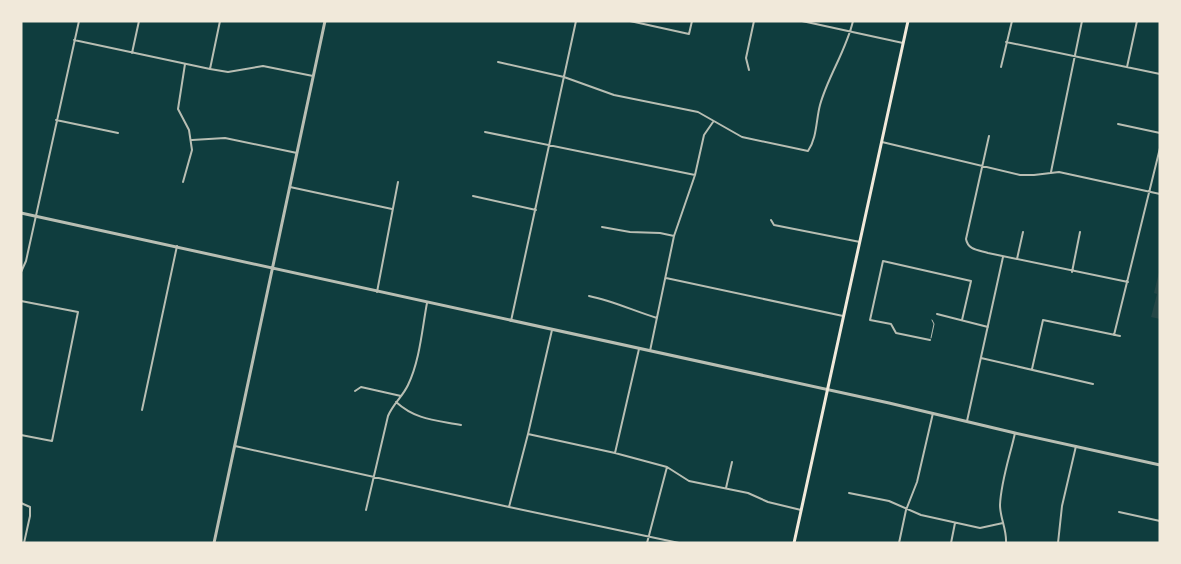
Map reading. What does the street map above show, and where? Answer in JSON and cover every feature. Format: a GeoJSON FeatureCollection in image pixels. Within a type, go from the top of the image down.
{"type":"FeatureCollection","features":[{"type":"Feature","properties":{"kind":"main road"},"geometry":{"type":"LineString","coordinates":[[794,543],[908,21]]}},
{"type":"Feature","properties":{"kind":"street"},"geometry":{"type":"LineString","coordinates":[[21,272],[26,261],[79,21]]}},
{"type":"Feature","properties":{"kind":"street"},"geometry":{"type":"LineString","coordinates":[[132,53],[139,21]]}},
{"type":"Feature","properties":{"kind":"street"},"geometry":{"type":"LineString","coordinates":[[210,69],[220,21]]}},
{"type":"Feature","properties":{"kind":"street"},"geometry":{"type":"LineString","coordinates":[[214,543],[326,21]]}},
{"type":"Feature","properties":{"kind":"street"},"geometry":{"type":"LineString","coordinates":[[512,321],[576,21]]}},
{"type":"Feature","properties":{"kind":"street"},"geometry":{"type":"LineString","coordinates":[[630,21],[689,34],[692,21]]}},
{"type":"Feature","properties":{"kind":"street"},"geometry":{"type":"LineString","coordinates":[[749,70],[746,58],[754,21]]}},
{"type":"Feature","properties":{"kind":"street"},"geometry":{"type":"LineString","coordinates":[[802,21],[903,43]]}},
{"type":"Feature","properties":{"kind":"street"},"geometry":{"type":"LineString","coordinates":[[498,62],[564,77],[614,95],[698,112],[742,137],[808,151],[813,145],[826,87],[847,44],[853,21]]}},
{"type":"Feature","properties":{"kind":"street"},"geometry":{"type":"LineString","coordinates":[[1001,67],[1012,21]]}},
{"type":"Feature","properties":{"kind":"street"},"geometry":{"type":"LineString","coordinates":[[1051,172],[1082,21]]}},
{"type":"Feature","properties":{"kind":"street"},"geometry":{"type":"LineString","coordinates":[[1127,67],[1137,21]]}},
{"type":"Feature","properties":{"kind":"street"},"geometry":{"type":"LineString","coordinates":[[75,40],[228,72],[263,66],[314,77]]}},
{"type":"Feature","properties":{"kind":"street"},"geometry":{"type":"LineString","coordinates":[[1006,42],[1160,74]]}},
{"type":"Feature","properties":{"kind":"street"},"geometry":{"type":"LineString","coordinates":[[183,182],[192,150],[189,130],[178,109],[185,64]]}},
{"type":"Feature","properties":{"kind":"street"},"geometry":{"type":"LineString","coordinates":[[56,120],[118,133]]}},
{"type":"Feature","properties":{"kind":"street"},"geometry":{"type":"LineString","coordinates":[[650,351],[674,236],[695,175],[704,135],[713,122]]}},
{"type":"Feature","properties":{"kind":"street"},"geometry":{"type":"LineString","coordinates":[[1118,124],[1160,133]]}},
{"type":"Feature","properties":{"kind":"street"},"geometry":{"type":"LineString","coordinates":[[485,132],[695,175]]}},
{"type":"Feature","properties":{"kind":"street"},"geometry":{"type":"LineString","coordinates":[[989,136],[966,239],[967,245],[988,253],[1128,282]]}},
{"type":"Feature","properties":{"kind":"street"},"geometry":{"type":"LineString","coordinates":[[192,140],[225,138],[297,153]]}},
{"type":"Feature","properties":{"kind":"street"},"geometry":{"type":"LineString","coordinates":[[882,142],[1020,175],[1051,172],[1160,194]]}},
{"type":"Feature","properties":{"kind":"street"},"geometry":{"type":"LineString","coordinates":[[1114,335],[1160,148]]}},
{"type":"Feature","properties":{"kind":"street"},"geometry":{"type":"LineString","coordinates":[[377,292],[398,182]]}},
{"type":"Feature","properties":{"kind":"street"},"geometry":{"type":"LineString","coordinates":[[290,187],[392,209]]}},
{"type":"Feature","properties":{"kind":"street"},"geometry":{"type":"LineString","coordinates":[[473,196],[536,210]]}},
{"type":"Feature","properties":{"kind":"street"},"geometry":{"type":"LineString","coordinates":[[21,213],[933,412],[1015,433],[1160,465]]}},
{"type":"Feature","properties":{"kind":"street"},"geometry":{"type":"LineString","coordinates":[[771,220],[774,225],[860,242]]}},
{"type":"Feature","properties":{"kind":"street"},"geometry":{"type":"LineString","coordinates":[[603,227],[630,232],[660,232],[674,236]]}},
{"type":"Feature","properties":{"kind":"street"},"geometry":{"type":"LineString","coordinates":[[1017,259],[1023,232]]}},
{"type":"Feature","properties":{"kind":"street"},"geometry":{"type":"LineString","coordinates":[[1072,272],[1080,232]]}},
{"type":"Feature","properties":{"kind":"street"},"geometry":{"type":"LineString","coordinates":[[142,410],[177,246]]}},
{"type":"Feature","properties":{"kind":"street"},"geometry":{"type":"LineString","coordinates":[[967,421],[1003,256]]}},
{"type":"Feature","properties":{"kind":"street"},"geometry":{"type":"LineString","coordinates":[[930,340],[896,333],[891,324],[870,320],[883,261],[971,281],[962,320]]}},
{"type":"Feature","properties":{"kind":"street"},"geometry":{"type":"LineString","coordinates":[[666,278],[843,316]]}},
{"type":"Feature","properties":{"kind":"street"},"geometry":{"type":"LineString","coordinates":[[589,296],[612,301],[633,311],[657,318]]}},
{"type":"Feature","properties":{"kind":"street"},"geometry":{"type":"LineString","coordinates":[[21,301],[78,312],[52,441],[21,435]]}},
{"type":"Feature","properties":{"kind":"street"},"geometry":{"type":"LineString","coordinates":[[366,510],[388,416],[412,374],[427,303]]}},
{"type":"Feature","properties":{"kind":"street"},"geometry":{"type":"LineString","coordinates":[[937,314],[988,327]]}},
{"type":"Feature","properties":{"kind":"street"},"geometry":{"type":"LineString","coordinates":[[1032,369],[1043,320],[1120,336]]}},
{"type":"Feature","properties":{"kind":"street"},"geometry":{"type":"LineString","coordinates":[[509,507],[552,330]]}},
{"type":"Feature","properties":{"kind":"street"},"geometry":{"type":"LineString","coordinates":[[615,453],[639,349]]}},
{"type":"Feature","properties":{"kind":"street"},"geometry":{"type":"LineString","coordinates":[[981,358],[1093,384]]}},
{"type":"Feature","properties":{"kind":"street"},"geometry":{"type":"LineString","coordinates":[[355,391],[361,387],[401,396]]}},
{"type":"Feature","properties":{"kind":"street"},"geometry":{"type":"LineString","coordinates":[[396,402],[407,412],[416,416],[461,425]]}},
{"type":"Feature","properties":{"kind":"street"},"geometry":{"type":"LineString","coordinates":[[899,543],[933,412]]}},
{"type":"Feature","properties":{"kind":"street"},"geometry":{"type":"LineString","coordinates":[[1006,543],[1000,500],[1015,433]]}},
{"type":"Feature","properties":{"kind":"street"},"geometry":{"type":"LineString","coordinates":[[528,434],[667,467],[689,481],[748,493],[768,502],[801,510]]}},
{"type":"Feature","properties":{"kind":"street"},"geometry":{"type":"LineString","coordinates":[[235,446],[679,543]]}},
{"type":"Feature","properties":{"kind":"street"},"geometry":{"type":"LineString","coordinates":[[1059,543],[1062,506],[1076,446]]}},
{"type":"Feature","properties":{"kind":"street"},"geometry":{"type":"LineString","coordinates":[[726,488],[732,462]]}},
{"type":"Feature","properties":{"kind":"street"},"geometry":{"type":"LineString","coordinates":[[647,543],[667,467]]}},
{"type":"Feature","properties":{"kind":"street"},"geometry":{"type":"LineString","coordinates":[[849,493],[888,501],[921,515],[980,528],[1003,523]]}},
{"type":"Feature","properties":{"kind":"street"},"geometry":{"type":"LineString","coordinates":[[21,503],[30,507],[24,543]]}},
{"type":"Feature","properties":{"kind":"street"},"geometry":{"type":"LineString","coordinates":[[1119,512],[1160,521]]}},
{"type":"Feature","properties":{"kind":"street"},"geometry":{"type":"LineString","coordinates":[[951,543],[955,522]]}},
{"type":"Feature","properties":{"kind":"lane"},"geometry":{"type":"LineString","coordinates":[[930,340],[934,324],[932,320]]}},
{"type":"Feature","properties":{"kind":"shaded area"},"geometry":{"type":"Polygon","coordinates":[[[1160,268],[1160,319],[1151,317],[1160,268]]]}}]}
